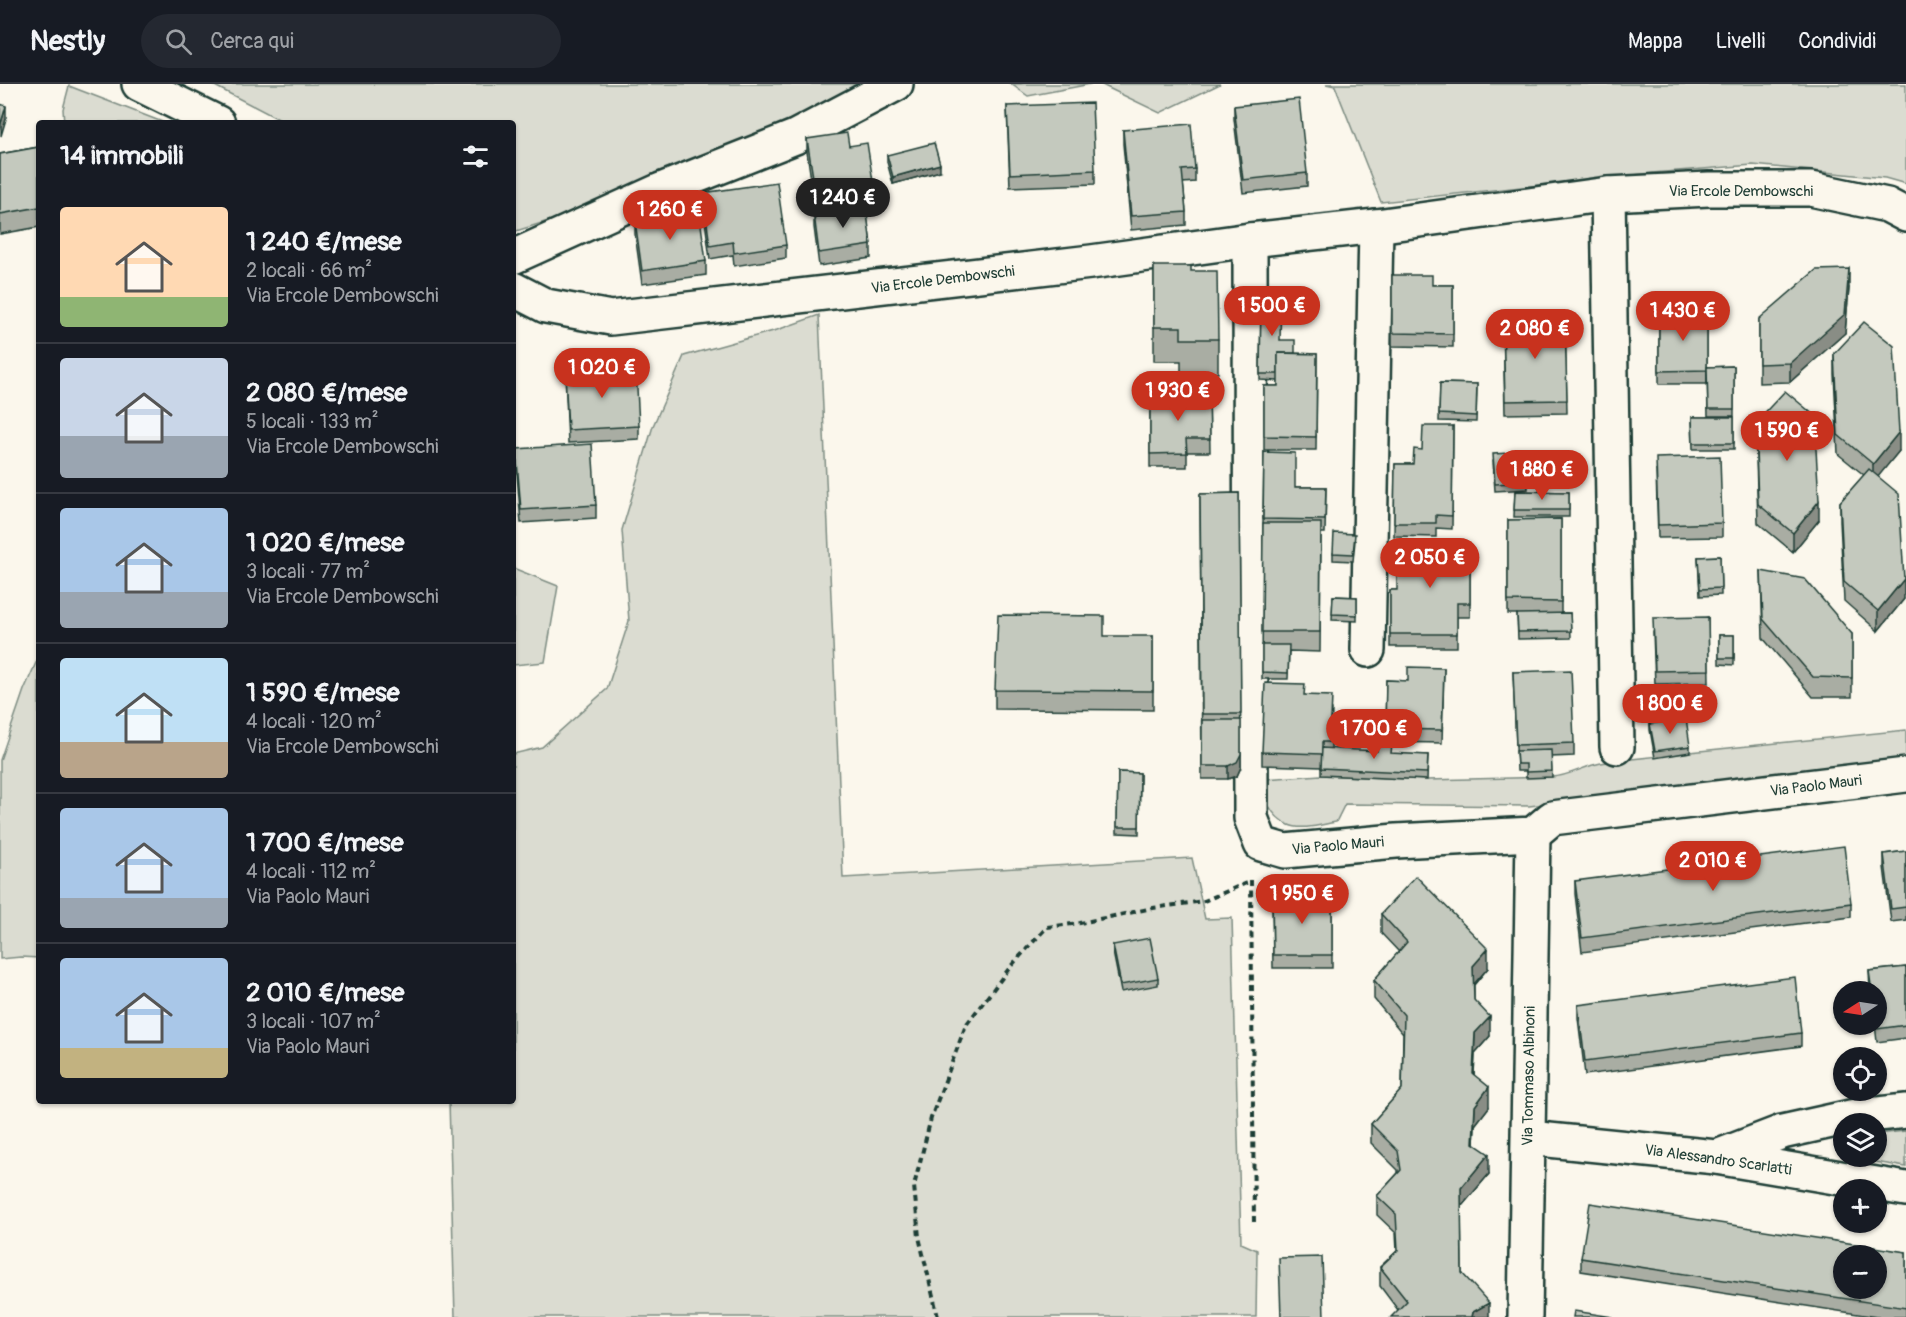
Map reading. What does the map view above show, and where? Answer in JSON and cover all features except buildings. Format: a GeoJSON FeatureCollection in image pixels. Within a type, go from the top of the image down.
{"type":"FeatureCollection","features":[{"type":"Feature","properties":{"kind":"street"},"geometry":{"type":"LineString","coordinates":[[139,84],[212,120]]}},
{"type":"Feature","properties":{"kind":"street"},"geometry":{"type":"LineString","coordinates":[[516,256],[661,190],[795,137],[896,84]]}},
{"type":"Feature","properties":{"kind":"street","name":"Via Ercole Dembowschi"},"geometry":{"type":"LineString","coordinates":[[516,291],[546,306],[611,318],[1091,262],[1608,194],[1709,189],[1811,189],[1887,205],[1906,215]]}},
{"type":"Feature","properties":{"kind":"street"},"geometry":{"type":"LineString","coordinates":[[1608,194],[1617,747]]}},
{"type":"Feature","properties":{"kind":"street"},"geometry":{"type":"LineString","coordinates":[[1368,650],[1376,226]]}},
{"type":"Feature","properties":{"kind":"street"},"geometry":{"type":"LineString","coordinates":[[1250,240],[1251,818],[1261,844]]}},
{"type":"Feature","properties":{"kind":"street","name":"Via Paolo Mauri"},"geometry":{"type":"LineString","coordinates":[[1261,844],[1285,851],[1533,834],[1552,818],[1906,775]]}},
{"type":"Feature","properties":{"kind":"street","name":"Via Tommaso Albinoni"},"geometry":{"type":"LineString","coordinates":[[1525,1317],[1533,834]]}},
{"type":"Feature","properties":{"kind":"street"},"geometry":{"type":"LineString","coordinates":[[1716,1157],[1782,1132],[1850,1117],[1906,1111]]}},
{"type":"Feature","properties":{"kind":"street","name":"Via Alessandro Scarlatti"},"geometry":{"type":"LineString","coordinates":[[1528,1138],[1716,1157],[1906,1189]]}},
{"type":"Feature","properties":{"kind":"path"},"geometry":{"type":"LineString","coordinates":[[1254,1225],[1251,881],[1261,844]]}},
{"type":"Feature","properties":{"kind":"path"},"geometry":{"type":"LineString","coordinates":[[938,1317],[933,1306],[919,1237],[914,1186],[931,1118],[966,1025],[1011,966],[1047,927],[1080,923],[1153,908],[1204,902],[1251,881]]}},
{"type":"Feature","properties":{"kind":"shaded area"},"geometry":{"type":"Polygon","coordinates":[[[211,84],[862,84],[836,100],[580,211],[516,231],[516,120],[280,120],[211,84]]]}},
{"type":"Feature","properties":{"kind":"shaded area"},"geometry":{"type":"Polygon","coordinates":[[[1011,84],[1091,84],[1028,96],[1011,84]]]}},
{"type":"Feature","properties":{"kind":"shaded area"},"geometry":{"type":"Polygon","coordinates":[[[1100,84],[1220,84],[1160,113],[1100,84]]]}},
{"type":"Feature","properties":{"kind":"shaded area"},"geometry":{"type":"Polygon","coordinates":[[[1326,84],[1906,84],[1906,184],[1885,178],[1753,165],[1652,173],[1381,202],[1335,86],[1326,84]]]}},
{"type":"Feature","properties":{"kind":"shaded area"},"geometry":{"type":"Polygon","coordinates":[[[69,86],[157,120],[64,120],[63,109],[69,86]]]}},
{"type":"Feature","properties":{"kind":"shaded area"},"geometry":{"type":"Polygon","coordinates":[[[819,315],[843,878],[1192,858],[1205,919],[1232,918],[1241,1243],[1257,1250],[1256,1317],[455,1317],[449,1104],[516,1104],[516,753],[542,747],[607,689],[629,621],[622,530],[653,426],[684,356],[777,330],[819,315]]]}},
{"type":"Feature","properties":{"kind":"shaded area"},"geometry":{"type":"Polygon","coordinates":[[[516,569],[558,586],[545,662],[516,665],[516,569]]]}},
{"type":"Feature","properties":{"kind":"shaded area"},"geometry":{"type":"Polygon","coordinates":[[[36,663],[36,958],[0,959],[0,760],[24,690],[36,663]]]}},
{"type":"Feature","properties":{"kind":"shaded area"},"geometry":{"type":"Polygon","coordinates":[[[1906,730],[1906,763],[1529,806],[1345,804],[1336,822],[1306,827],[1294,827],[1277,817],[1266,800],[1264,786],[1264,779],[1321,775],[1427,780],[1552,777],[1612,761],[1906,730]]]}},
{"type":"Feature","properties":{"kind":"shaded area"},"geometry":{"type":"Polygon","coordinates":[[[1906,1131],[1906,1167],[1887,1164],[1887,1133],[1906,1131]]]}}]}
